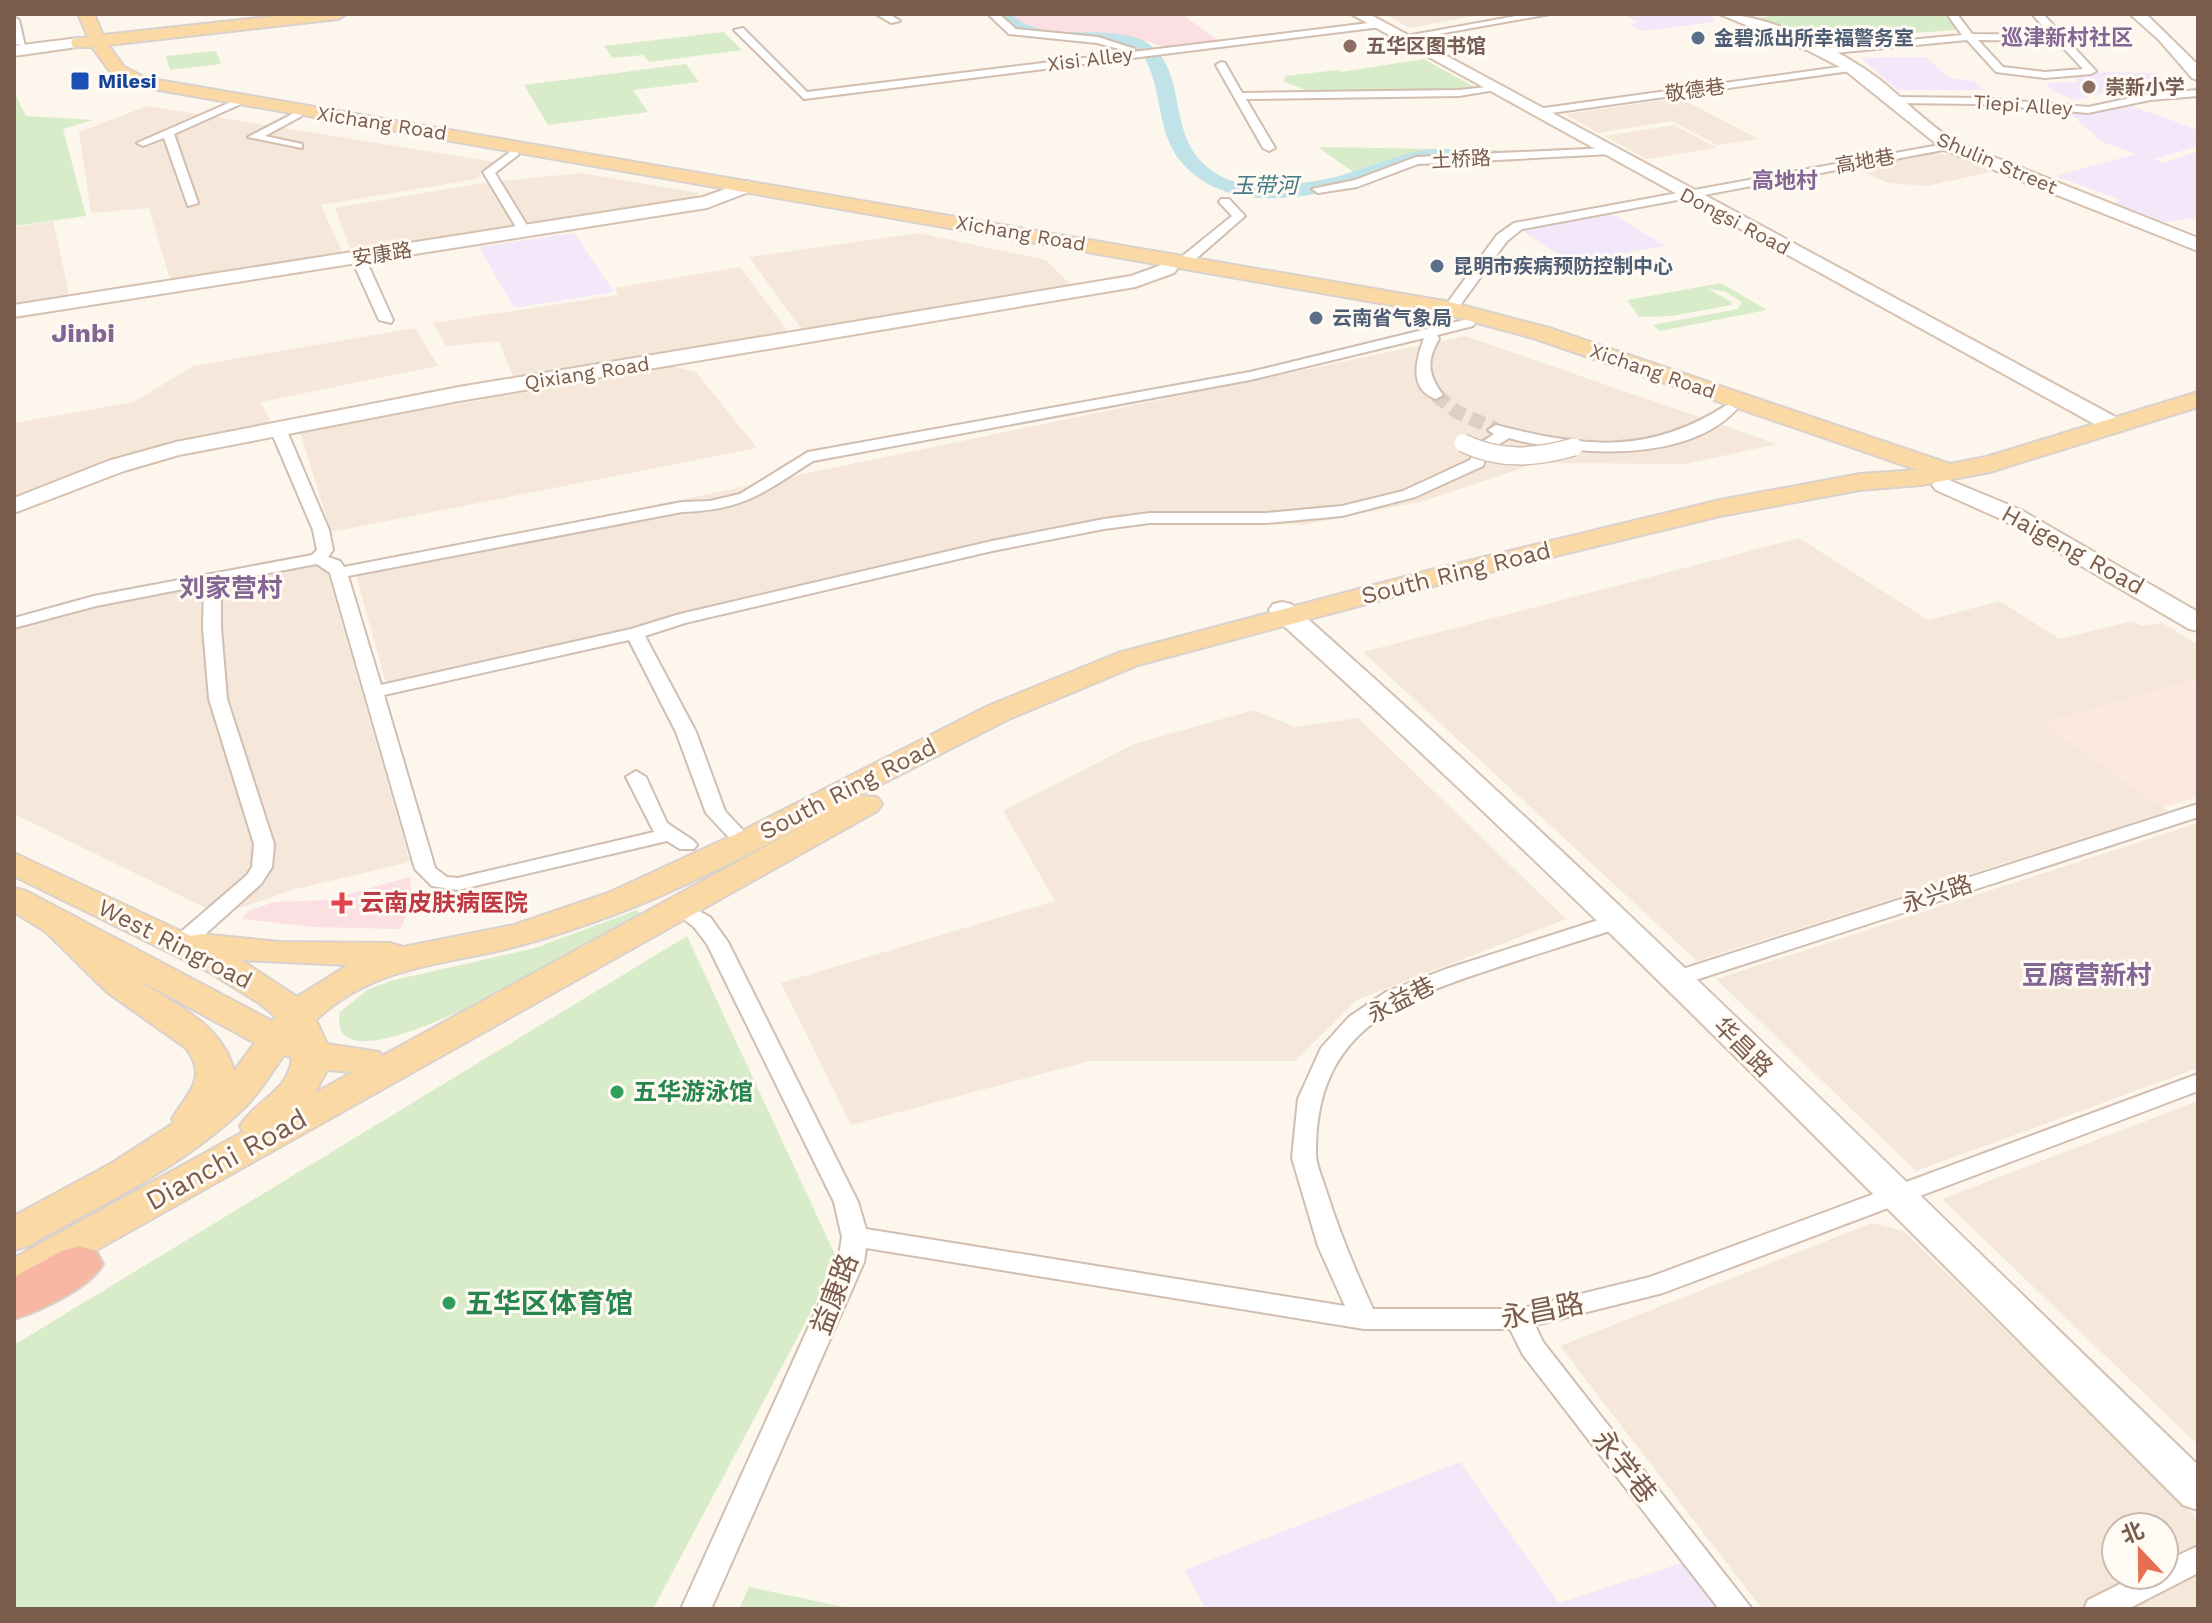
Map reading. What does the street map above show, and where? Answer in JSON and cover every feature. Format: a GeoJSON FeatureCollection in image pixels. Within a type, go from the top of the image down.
{"type":"FeatureCollection","features":[{"type":"Feature","properties":{"kind":"highway"},"geometry":{"type":"LineString","coordinates":[[15,1272],[79,1264]]}},
{"type":"Feature","properties":{"kind":"main road","name":"Xichang Road"},"geometry":{"type":"LineString","coordinates":[[68,14],[107,63],[126,77],[142,82],[1176,265],[1541,333],[1937,478]]}},
{"type":"Feature","properties":{"kind":"main road","name":"Xichang Road"},"geometry":{"type":"LineString","coordinates":[[86,14],[88,65],[115,82],[514,153],[742,188]]}},
{"type":"Feature","properties":{"kind":"main road"},"geometry":{"type":"LineString","coordinates":[[88,40],[298,14]]}},
{"type":"Feature","properties":{"kind":"main road"},"geometry":{"type":"LineString","coordinates":[[88,40],[338,14]]}},
{"type":"Feature","properties":{"kind":"main road","name":"Xichang Road"},"geometry":{"type":"LineString","coordinates":[[1459,316],[1937,478]]}},
{"type":"Feature","properties":{"kind":"main road","name":"South Ring Road"},"geometry":{"type":"LineString","coordinates":[[754,851],[1047,708],[1293,619],[1937,478],[2198,399]]}},
{"type":"Feature","properties":{"kind":"main road","name":"South Ring Road"},"geometry":{"type":"LineString","coordinates":[[1937,478],[1972,480],[2003,475],[2198,413]]}},
{"type":"Feature","properties":{"kind":"main road","name":"Dianchi Road"},"geometry":{"type":"LineString","coordinates":[[269,1127],[437,1041],[679,907],[754,851]]}},
{"type":"Feature","properties":{"kind":"main road","name":"Dianchi Road"},"geometry":{"type":"LineString","coordinates":[[15,1272],[107,1181],[155,1153],[232,1098],[287,1028],[339,984],[390,961],[520,934],[754,851]]}},
{"type":"Feature","properties":{"kind":"main road","name":"West Ringroad"},"geometry":{"type":"LineString","coordinates":[[14,863],[244,977],[270,994],[287,1028]]}},
{"type":"Feature","properties":{"kind":"main road","name":"West Ringroad"},"geometry":{"type":"LineString","coordinates":[[14,898],[48,917],[307,1036],[311,1052]]}},
{"type":"Feature","properties":{"kind":"main road"},"geometry":{"type":"LineString","coordinates":[[48,917],[117,982],[200,1039],[209,1049],[217,1069],[213,1090],[196,1113],[145,1157],[107,1181]]}},
{"type":"Feature","properties":{"kind":"main road"},"geometry":{"type":"LineString","coordinates":[[171,939],[257,951],[326,955],[395,954],[454,948]]}},
{"type":"Feature","properties":{"kind":"main road","name":"Dianchi Road"},"geometry":{"type":"LineString","coordinates":[[339,984],[315,1012],[313,1022],[316,1039],[321,1046],[339,1057],[366,1061],[399,1056],[437,1041]]}},
{"type":"Feature","properties":{"kind":"main road"},"geometry":{"type":"LineString","coordinates":[[79,1264],[181,1200],[269,1127],[298,1089],[308,1071],[311,1052],[342,1060],[366,1061]]}},
{"type":"Feature","properties":{"kind":"main road"},"geometry":{"type":"LineString","coordinates":[[15,1272],[207,1167],[269,1127]]}},
{"type":"Feature","properties":{"kind":"main road","name":"Dianchi Road"},"geometry":{"type":"LineString","coordinates":[[155,1153],[173,1146],[190,1146],[200,1155],[197,1167],[207,1167]]}},
{"type":"Feature","properties":{"kind":"main road"},"geometry":{"type":"LineString","coordinates":[[79,1264],[159,1211],[207,1167]]}},
{"type":"Feature","properties":{"kind":"street"},"geometry":{"type":"LineString","coordinates":[[881,14],[895,21]]}},
{"type":"Feature","properties":{"kind":"street"},"geometry":{"type":"LineString","coordinates":[[993,14],[1013,32],[1098,40],[1137,53]]}},
{"type":"Feature","properties":{"kind":"street","name":"Dongsi Road"},"geometry":{"type":"LineString","coordinates":[[1358,14],[2115,426]]}},
{"type":"Feature","properties":{"kind":"street"},"geometry":{"type":"LineString","coordinates":[[1400,38],[1545,14]]}},
{"type":"Feature","properties":{"kind":"street","name":"Shulin Street"},"geometry":{"type":"LineString","coordinates":[[1726,14],[1824,51],[1853,68],[1895,100],[1930,134],[1950,146],[2198,245]]}},
{"type":"Feature","properties":{"kind":"street"},"geometry":{"type":"LineString","coordinates":[[1952,14],[1952,18],[2000,70],[2009,73],[2067,74],[2091,71],[2037,14]]}},
{"type":"Feature","properties":{"kind":"street"},"geometry":{"type":"LineString","coordinates":[[2137,14],[2164,37],[2198,75]]}},
{"type":"Feature","properties":{"kind":"street"},"geometry":{"type":"LineString","coordinates":[[2147,14],[2198,64]]}},
{"type":"Feature","properties":{"kind":"street"},"geometry":{"type":"LineString","coordinates":[[14,20],[16,47],[88,40]]}},
{"type":"Feature","properties":{"kind":"street","name":"Xisi Alley"},"geometry":{"type":"LineString","coordinates":[[739,30],[804,96],[1377,25]]}},
{"type":"Feature","properties":{"kind":"street"},"geometry":{"type":"LineString","coordinates":[[1824,51],[1969,37],[2059,38]]}},
{"type":"Feature","properties":{"kind":"street"},"geometry":{"type":"LineString","coordinates":[[1221,65],[1269,148]]}},
{"type":"Feature","properties":{"kind":"street","name":"敬德巷"},"geometry":{"type":"LineString","coordinates":[[1537,112],[1853,68]]}},
{"type":"Feature","properties":{"kind":"street"},"geometry":{"type":"LineString","coordinates":[[1240,96],[1459,93],[1496,89]]}},
{"type":"Feature","properties":{"kind":"street","name":"Tiepi Alley"},"geometry":{"type":"LineString","coordinates":[[1895,100],[1980,101],[2088,110],[2150,97],[2198,93]]}},
{"type":"Feature","properties":{"kind":"street"},"geometry":{"type":"LineString","coordinates":[[143,143],[235,104]]}},
{"type":"Feature","properties":{"kind":"street"},"geometry":{"type":"LineString","coordinates":[[296,115],[254,137],[298,146]]}},
{"type":"Feature","properties":{"kind":"street"},"geometry":{"type":"LineString","coordinates":[[168,132],[192,203]]}},
{"type":"Feature","properties":{"kind":"street","name":"高地巷"},"geometry":{"type":"LineString","coordinates":[[1685,194],[1950,146]]}},
{"type":"Feature","properties":{"kind":"street","name":"土桥路"},"geometry":{"type":"LineString","coordinates":[[1318,189],[1357,183],[1416,161],[1603,149]]}},
{"type":"Feature","properties":{"kind":"street"},"geometry":{"type":"LineString","coordinates":[[514,153],[489,172],[525,232]]}},
{"type":"Feature","properties":{"kind":"street","name":"安康路"},"geometry":{"type":"LineString","coordinates":[[14,311],[707,202],[742,188]]}},
{"type":"Feature","properties":{"kind":"street"},"geometry":{"type":"LineString","coordinates":[[339,573],[682,507],[734,502],[808,457],[1250,376],[1430,334],[1459,316],[1509,229],[1685,194]]}},
{"type":"Feature","properties":{"kind":"street"},"geometry":{"type":"LineString","coordinates":[[1176,265],[1239,216],[1225,202]]}},
{"type":"Feature","properties":{"kind":"street"},"geometry":{"type":"LineString","coordinates":[[358,258],[386,320]]}},
{"type":"Feature","properties":{"kind":"street","name":"Qixiang Road"},"geometry":{"type":"LineString","coordinates":[[14,506],[142,457],[459,394],[1135,281],[1176,265]]}},
{"type":"Feature","properties":{"kind":"street"},"geometry":{"type":"LineString","coordinates":[[1430,334],[1432,339],[1422,356],[1421,370],[1436,395]]}},
{"type":"Feature","properties":{"kind":"street"},"geometry":{"type":"LineString","coordinates":[[1463,443],[1475,451],[1506,457],[1542,455],[1574,447],[1651,442],[1687,434],[1730,409]]}},
{"type":"Feature","properties":{"kind":"street"},"geometry":{"type":"LineString","coordinates":[[278,429],[321,530],[325,550],[318,559]]}},
{"type":"Feature","properties":{"kind":"street"},"geometry":{"type":"LineString","coordinates":[[372,692],[635,633],[680,619],[992,546],[1104,524],[1150,518],[1266,518],[1342,511],[1409,494],[1477,463],[1481,449],[1501,431],[1574,447]]}},
{"type":"Feature","properties":{"kind":"street","name":"Haigeng Road"},"geometry":{"type":"LineString","coordinates":[[1937,478],[2012,515],[2198,623]]}},
{"type":"Feature","properties":{"kind":"street","name":"Haigeng Road"},"geometry":{"type":"LineString","coordinates":[[1972,480],[2036,509],[2198,603]]}},
{"type":"Feature","properties":{"kind":"street"},"geometry":{"type":"LineString","coordinates":[[14,623],[94,601],[318,559],[334,565],[339,573],[425,869],[442,884],[458,884],[679,840],[659,826],[636,777]]}},
{"type":"Feature","properties":{"kind":"street"},"geometry":{"type":"LineString","coordinates":[[171,939],[254,879],[262,867],[264,844],[218,699],[212,628],[213,579]]}},
{"type":"Feature","properties":{"kind":"street","name":"华昌路"},"geometry":{"type":"LineString","coordinates":[[1293,619],[1675,979],[2198,1492]]}},
{"type":"Feature","properties":{"kind":"street"},"geometry":{"type":"LineString","coordinates":[[635,633],[686,732],[716,813],[754,851]]}},
{"type":"Feature","properties":{"kind":"street","name":"永兴路"},"geometry":{"type":"LineString","coordinates":[[1675,979],[2198,810]]}},
{"type":"Feature","properties":{"kind":"street","name":"益康路"},"geometry":{"type":"LineString","coordinates":[[679,907],[702,922],[717,942],[846,1202],[855,1237],[851,1262],[696,1609]]}},
{"type":"Feature","properties":{"kind":"street","name":"永益巷"},"geometry":{"type":"LineString","coordinates":[[1364,1319],[1331,1246],[1304,1158],[1310,1099],[1329,1054],[1357,1022],[1394,997],[1467,969],[1614,922]]}},
{"type":"Feature","properties":{"kind":"street","name":"永昌路"},"geometry":{"type":"LineString","coordinates":[[855,1237],[1364,1319],[1519,1319],[1654,1286],[2198,1082]]}},
{"type":"Feature","properties":{"kind":"street","name":"永学巷"},"geometry":{"type":"LineString","coordinates":[[1519,1319],[1532,1348],[1737,1609]]}},
{"type":"Feature","properties":{"kind":"street"},"geometry":{"type":"LineString","coordinates":[[2099,1609],[2198,1559]]}},
{"type":"Feature","properties":{"kind":"shaded area"},"geometry":{"type":"Polygon","coordinates":[[[1010,14],[1182,14],[1218,41],[1166,48],[1148,41],[1028,29],[1012,20],[1010,14]]]}},
{"type":"Feature","properties":{"kind":"shaded area"},"geometry":{"type":"Polygon","coordinates":[[[1385,14],[1484,14],[1410,28],[1385,14]]]}},
{"type":"Feature","properties":{"kind":"shaded area"},"geometry":{"type":"Polygon","coordinates":[[[1623,14],[1705,14],[1716,19],[1712,19],[1714,22],[1643,31],[1629,24],[1637,22],[1623,14]]]}},
{"type":"Feature","properties":{"kind":"shaded area"},"geometry":{"type":"Polygon","coordinates":[[[1925,57],[1950,78],[1975,81],[1983,90],[1897,90],[1861,58],[1925,57]]]}},
{"type":"Feature","properties":{"kind":"shaded area","name":"崇新小学"},"geometry":{"type":"Polygon","coordinates":[[[2155,73],[2167,82],[2141,84],[2074,100],[2051,90],[2046,83],[2078,82],[2071,75],[2155,73]]]}},
{"type":"Feature","properties":{"kind":"shaded area"},"geometry":{"type":"Polygon","coordinates":[[[1679,98],[1759,139],[1717,145],[1672,121],[1598,133],[1566,114],[1679,98]]]}},
{"type":"Feature","properties":{"kind":"shaded area"},"geometry":{"type":"Polygon","coordinates":[[[147,106],[495,162],[477,179],[321,205],[343,254],[170,279],[149,208],[91,213],[79,132],[147,106]]]}},
{"type":"Feature","properties":{"kind":"shaded area"},"geometry":{"type":"Polygon","coordinates":[[[2132,106],[2198,130],[2198,146],[2154,159],[2164,163],[2198,151],[2198,218],[2163,222],[2113,203],[2121,200],[2055,176],[2136,154],[2102,142],[2068,112],[2132,106]]]}},
{"type":"Feature","properties":{"kind":"shaded area"},"geometry":{"type":"Polygon","coordinates":[[[1674,125],[1717,148],[1646,159],[1605,136],[1674,125]]]}},
{"type":"Feature","properties":{"kind":"shaded area"},"geometry":{"type":"Polygon","coordinates":[[[1931,153],[1954,156],[1991,172],[1927,186],[1888,183],[1856,168],[1931,153]]]}},
{"type":"Feature","properties":{"kind":"shaded area"},"geometry":{"type":"Polygon","coordinates":[[[581,173],[699,193],[692,200],[351,251],[335,208],[483,183],[581,173]]]}},
{"type":"Feature","properties":{"kind":"shaded area"},"geometry":{"type":"Polygon","coordinates":[[[1611,213],[1666,246],[1570,262],[1518,228],[1611,213]]]}},
{"type":"Feature","properties":{"kind":"shaded area"},"geometry":{"type":"Polygon","coordinates":[[[53,221],[69,294],[14,303],[14,227],[53,221]]]}},
{"type":"Feature","properties":{"kind":"shaded area"},"geometry":{"type":"Polygon","coordinates":[[[574,233],[614,292],[514,308],[479,247],[574,233]]]}},
{"type":"Feature","properties":{"kind":"shaded area"},"geometry":{"type":"Polygon","coordinates":[[[918,233],[1046,260],[1071,285],[801,329],[749,257],[918,233]]]}},
{"type":"Feature","properties":{"kind":"shaded area"},"geometry":{"type":"Polygon","coordinates":[[[740,267],[788,331],[513,377],[499,341],[446,346],[433,323],[618,295],[615,288],[740,267]]]}},
{"type":"Feature","properties":{"kind":"shaded area"},"geometry":{"type":"Polygon","coordinates":[[[415,328],[438,366],[261,402],[271,422],[136,453],[14,498],[14,423],[134,402],[193,366],[415,328]]]}},
{"type":"Feature","properties":{"kind":"shaded area"},"geometry":{"type":"Polygon","coordinates":[[[1465,336],[1777,444],[1686,464],[1537,463],[1424,501],[1303,525],[1143,520],[386,683],[354,568],[1465,336]]]}},
{"type":"Feature","properties":{"kind":"shaded area"},"geometry":{"type":"Polygon","coordinates":[[[672,366],[696,372],[757,448],[331,532],[300,432],[672,366]]]}},
{"type":"Feature","properties":{"kind":"shaded area"},"geometry":{"type":"Polygon","coordinates":[[[1799,538],[1928,620],[2000,601],[2059,639],[2132,621],[2141,626],[2163,623],[2198,645],[2198,679],[2043,723],[2168,811],[1697,961],[1363,652],[1799,538]]]}},
{"type":"Feature","properties":{"kind":"shaded area"},"geometry":{"type":"Polygon","coordinates":[[[324,561],[410,862],[292,890],[220,915],[14,814],[14,628],[93,605],[324,561]]]}},
{"type":"Feature","properties":{"kind":"shaded area"},"geometry":{"type":"Polygon","coordinates":[[[2198,679],[2198,797],[2162,808],[2043,723],[2198,679]]]}},
{"type":"Feature","properties":{"kind":"shaded area"},"geometry":{"type":"Polygon","coordinates":[[[1254,710],[1295,727],[1358,718],[1566,919],[1357,1000],[1295,1061],[1090,1061],[851,1125],[781,983],[1055,901],[1003,811],[1134,744],[1254,710]]]}},
{"type":"Feature","properties":{"kind":"shaded area"},"geometry":{"type":"Polygon","coordinates":[[[2198,823],[2198,1068],[1916,1171],[1716,979],[2198,823]]]}},
{"type":"Feature","properties":{"kind":"shaded area","name":"云南皮肤病医院"},"geometry":{"type":"Polygon","coordinates":[[[410,877],[412,904],[400,929],[313,927],[242,919],[248,911],[274,902],[328,900],[410,877]]]}},
{"type":"Feature","properties":{"kind":"shaded area"},"geometry":{"type":"Polygon","coordinates":[[[2198,1101],[2198,1445],[1942,1199],[2198,1101]]]}},
{"type":"Feature","properties":{"kind":"shaded area"},"geometry":{"type":"Polygon","coordinates":[[[1872,1223],[1904,1231],[2198,1519],[2198,1609],[1762,1609],[1560,1346],[1872,1223]]]}},
{"type":"Feature","properties":{"kind":"shaded area"},"geometry":{"type":"Polygon","coordinates":[[[1460,1462],[1559,1603],[1682,1563],[1717,1609],[1205,1609],[1185,1570],[1460,1462]]]}},
{"type":"Feature","properties":{"kind":"green space"},"geometry":{"type":"Polygon","coordinates":[[[1780,14],[1943,14],[1958,30],[1899,34],[1903,38],[1826,47],[1753,19],[1780,14]]]}},
{"type":"Feature","properties":{"kind":"green space"},"geometry":{"type":"Polygon","coordinates":[[[724,32],[742,50],[649,62],[643,55],[613,58],[604,46],[724,32]]]}},
{"type":"Feature","properties":{"kind":"green space"},"geometry":{"type":"Polygon","coordinates":[[[216,51],[221,64],[170,70],[166,56],[216,51]]]}},
{"type":"Feature","properties":{"kind":"green space"},"geometry":{"type":"Polygon","coordinates":[[[1424,59],[1476,88],[1449,92],[1310,92],[1283,81],[1286,76],[1341,72],[1424,59]]]}},
{"type":"Feature","properties":{"kind":"green space"},"geometry":{"type":"Polygon","coordinates":[[[686,64],[699,82],[633,90],[648,112],[548,125],[524,85],[686,64]]]}},
{"type":"Feature","properties":{"kind":"green space"},"geometry":{"type":"Polygon","coordinates":[[[14,92],[26,116],[93,120],[63,129],[86,216],[14,226],[14,92]]]}},
{"type":"Feature","properties":{"kind":"green space"},"geometry":{"type":"Polygon","coordinates":[[[1318,147],[1501,152],[1407,157],[1353,172],[1318,147]]]}},
{"type":"Feature","properties":{"kind":"green space"},"geometry":{"type":"Polygon","coordinates":[[[1721,283],[1767,310],[1660,331],[1653,325],[1738,309],[1742,302],[1724,291],[1708,289],[1732,302],[1731,305],[1671,316],[1639,317],[1627,300],[1721,283]]]}},
{"type":"Feature","properties":{"kind":"green space"},"geometry":{"type":"Polygon","coordinates":[[[637,910],[640,913],[474,1005],[420,1028],[375,1040],[346,1037],[340,1012],[367,990],[390,981],[535,948],[637,910]]]}},
{"type":"Feature","properties":{"kind":"green space","name":"五华区体育馆"},"geometry":{"type":"Polygon","coordinates":[[[687,936],[838,1261],[653,1609],[14,1609],[14,1345],[687,936]]]}},
{"type":"Feature","properties":{"kind":"green space"},"geometry":{"type":"Polygon","coordinates":[[[749,1587],[854,1609],[739,1609],[749,1587]]]}},
{"type":"Feature","properties":{"kind":"waterway","name":"玉带河"},"geometry":{"type":"LineString","coordinates":[[1002,14],[1012,24],[1026,30],[1140,46],[1150,54],[1157,66],[1179,147],[1200,170],[1222,185],[1268,192],[1301,189],[1356,178],[1411,159],[1454,156]]}},
{"type":"Feature","properties":{"kind":"tunnel"},"geometry":{"type":"LineString","coordinates":[[1436,395],[1457,412],[1495,429]]}},
{"type":"Feature","properties":{"kind":"place","name":"金碧派出所幸福警务室"},"geometry":{"type":"Point","coordinates":[1698,38]}},
{"type":"Feature","properties":{"kind":"place","name":"五华区图书馆"},"geometry":{"type":"Point","coordinates":[1350,46]}},
{"type":"Feature","properties":{"kind":"place","name":"Milesi"},"geometry":{"type":"Point","coordinates":[80,81]}},
{"type":"Feature","properties":{"kind":"place","name":"崇新小学"},"geometry":{"type":"Point","coordinates":[2089,87]}},
{"type":"Feature","properties":{"kind":"place","name":"昆明市疾病预防控制中心"},"geometry":{"type":"Point","coordinates":[1437,266]}},
{"type":"Feature","properties":{"kind":"place","name":"云南省气象局"},"geometry":{"type":"Point","coordinates":[1316,318]}},
{"type":"Feature","properties":{"kind":"place","name":"云南皮肤病医院"},"geometry":{"type":"Point","coordinates":[342,903]}},
{"type":"Feature","properties":{"kind":"place","name":"五华游泳馆"},"geometry":{"type":"Point","coordinates":[617,1092]}},
{"type":"Feature","properties":{"kind":"place","name":"五华区体育馆"},"geometry":{"type":"Point","coordinates":[449,1303]}},
{"type":"Feature","properties":{"kind":"district","name":"巡津新村社区"},"geometry":{"type":"Point","coordinates":[2067,37]}},
{"type":"Feature","properties":{"kind":"district","name":"高地村"},"geometry":{"type":"Point","coordinates":[1785,180]}},
{"type":"Feature","properties":{"kind":"district","name":"Jinbi"},"geometry":{"type":"Point","coordinates":[83,333]}},
{"type":"Feature","properties":{"kind":"district","name":"刘家营村"},"geometry":{"type":"Point","coordinates":[231,588]}},
{"type":"Feature","properties":{"kind":"district","name":"豆腐营新村"},"geometry":{"type":"Point","coordinates":[2087,975]}}]}
